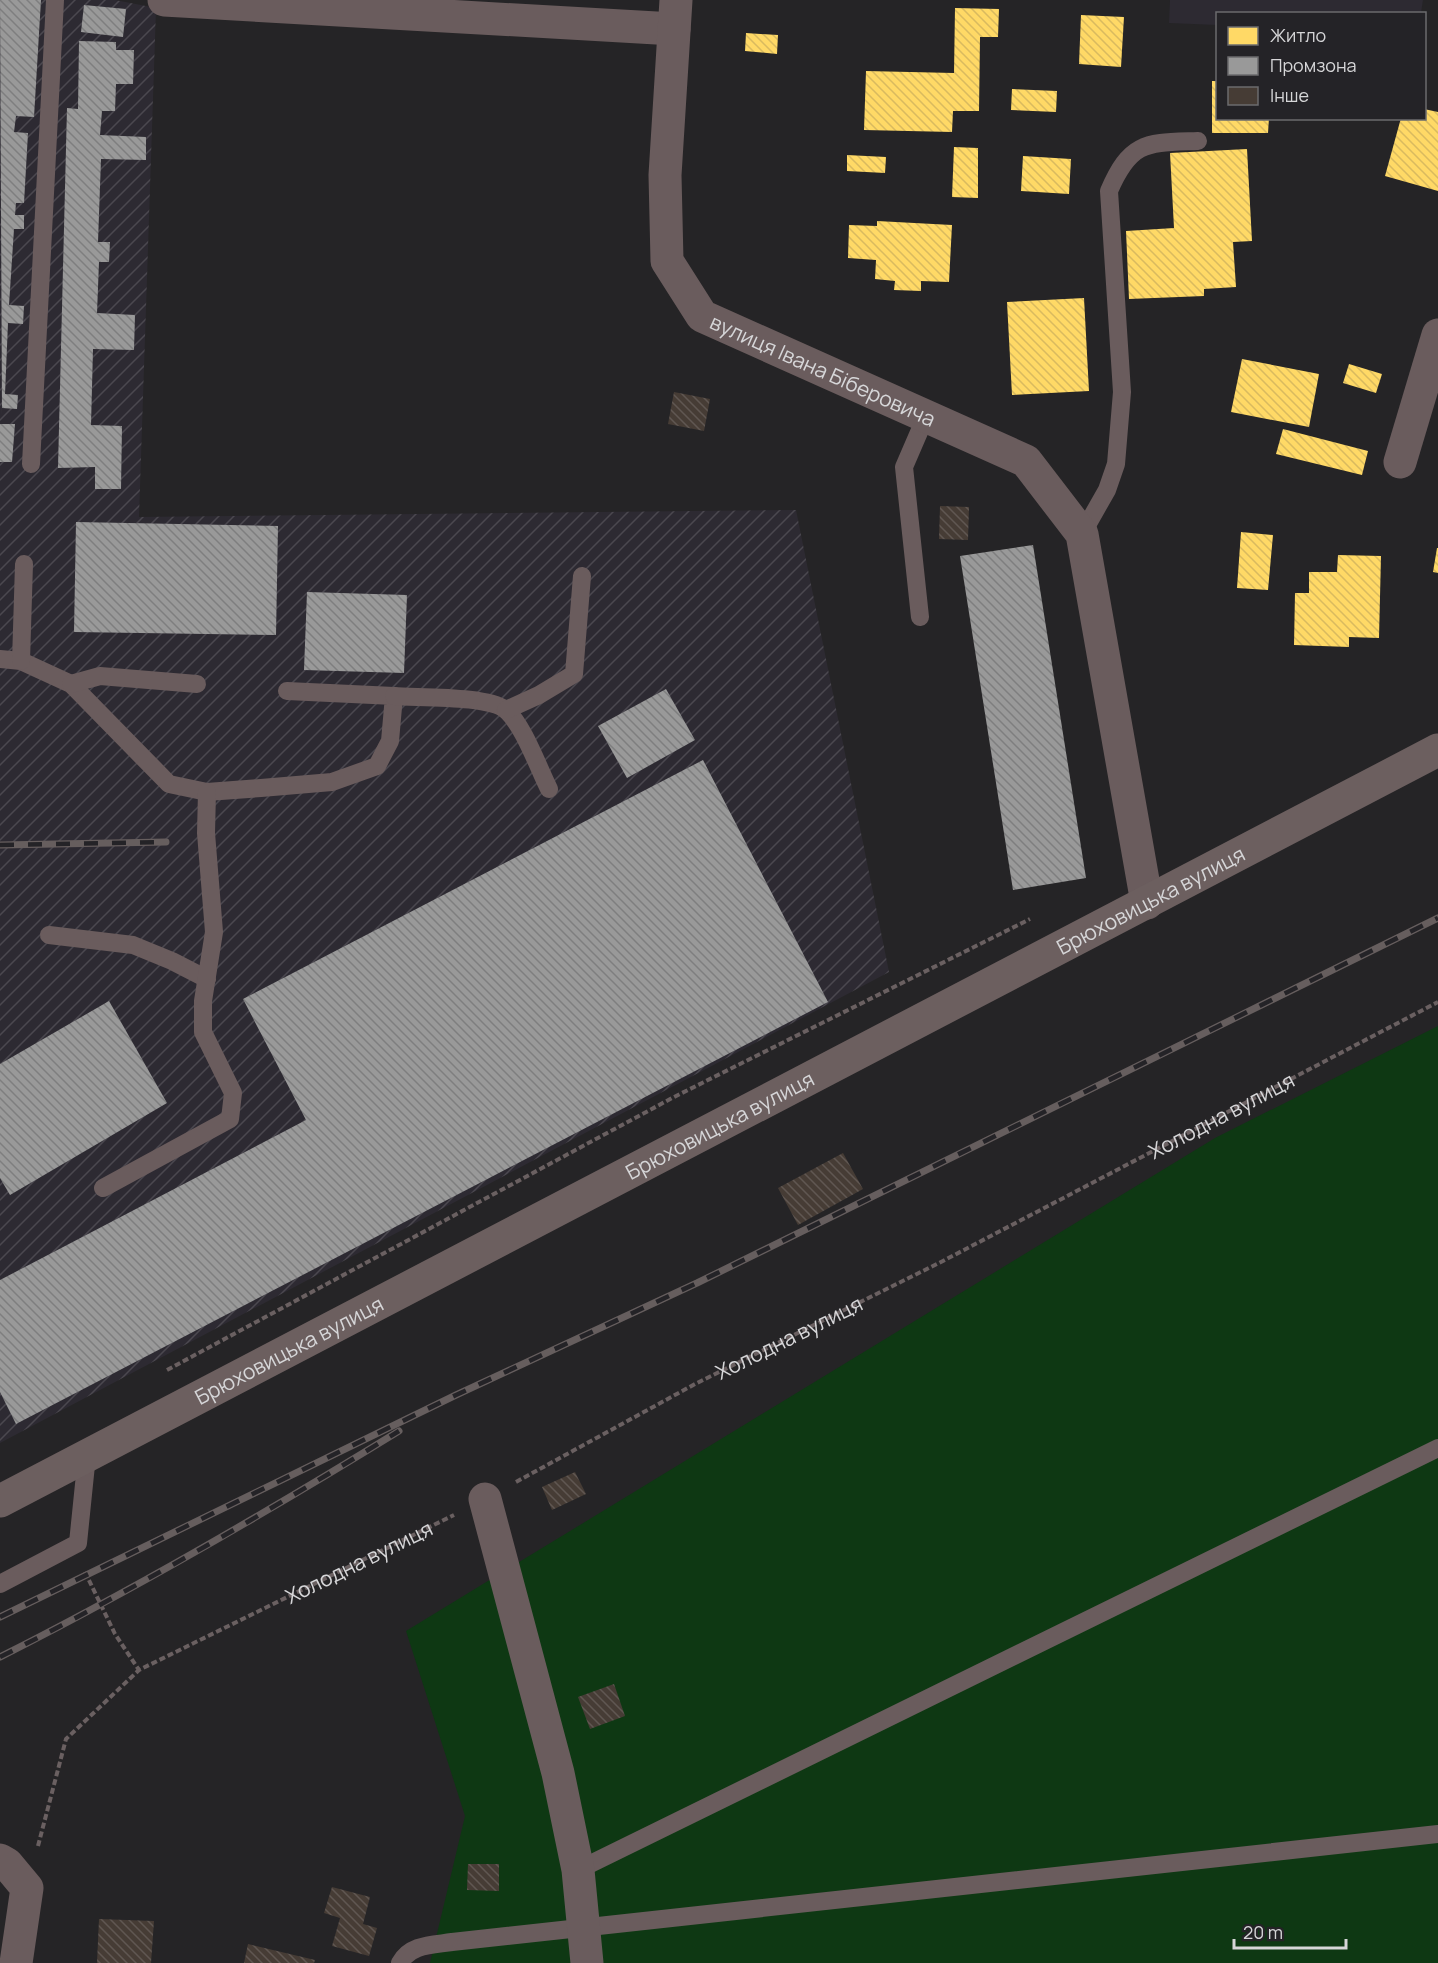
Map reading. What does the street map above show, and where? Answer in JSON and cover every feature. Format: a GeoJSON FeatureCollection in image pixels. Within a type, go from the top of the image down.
{"type":"FeatureCollection","features":[{"type":"Feature","properties":{"kind":"main road","name":"Брюховицька вулиця"},"geometry":{"type":"LineString","coordinates":[[0,1501],[1438,750]]}},
{"type":"Feature","properties":{"kind":"street","name":"вулиця Івана Біберовича"},"geometry":{"type":"LineString","coordinates":[[164,0],[675,14],[665,175],[667,261],[702,316],[1026,461],[1082,534],[1147,903]]}},
{"type":"Feature","properties":{"kind":"street"},"geometry":{"type":"LineString","coordinates":[[1400,462],[1438,335]]}},
{"type":"Feature","properties":{"kind":"street"},"geometry":{"type":"LineString","coordinates":[[485,1499],[553,1751],[578,1870],[587,1963]]}},
{"type":"Feature","properties":{"kind":"street"},"geometry":{"type":"LineString","coordinates":[[0,1860],[7,1864],[27,1888],[16,1963]]}},
{"type":"Feature","properties":{"kind":"lane"},"geometry":{"type":"LineString","coordinates":[[31,464],[55,0]]}},
{"type":"Feature","properties":{"kind":"lane"},"geometry":{"type":"LineString","coordinates":[[1082,534],[1107,490],[1116,464],[1122,392],[1109,191],[1120,166],[1142,147],[1153,143],[1198,141]]}},
{"type":"Feature","properties":{"kind":"lane"},"geometry":{"type":"LineString","coordinates":[[920,616],[904,467],[926,416]]}},
{"type":"Feature","properties":{"kind":"lane"},"geometry":{"type":"LineString","coordinates":[[21,661],[24,564]]}},
{"type":"Feature","properties":{"kind":"lane"},"geometry":{"type":"LineString","coordinates":[[506,710],[539,695],[574,674],[582,576]]}},
{"type":"Feature","properties":{"kind":"lane"},"geometry":{"type":"LineString","coordinates":[[0,659],[21,661],[71,684],[169,784],[207,792],[332,782],[377,766],[390,741],[394,696]]}},
{"type":"Feature","properties":{"kind":"lane"},"geometry":{"type":"LineString","coordinates":[[71,684],[100,676],[197,684]]}},
{"type":"Feature","properties":{"kind":"lane"},"geometry":{"type":"LineString","coordinates":[[287,691],[489,702],[506,710],[515,721],[549,789]]}},
{"type":"Feature","properties":{"kind":"lane"},"geometry":{"type":"LineString","coordinates":[[103,1188],[230,1119],[233,1093],[203,1032],[207,979],[214,932],[206,833],[207,792]]}},
{"type":"Feature","properties":{"kind":"lane"},"geometry":{"type":"LineString","coordinates":[[49,935],[134,945],[207,979]]}},
{"type":"Feature","properties":{"kind":"lane"},"geometry":{"type":"LineString","coordinates":[[578,1870],[1438,1448]]}},
{"type":"Feature","properties":{"kind":"lane"},"geometry":{"type":"LineString","coordinates":[[0,1584],[78,1543],[87,1455]]}},
{"type":"Feature","properties":{"kind":"lane"},"geometry":{"type":"LineString","coordinates":[[400,1963],[405,1954],[417,1947],[1438,1834]]}},
{"type":"Feature","properties":{"kind":"path"},"geometry":{"type":"LineString","coordinates":[[157,1376],[674,1098],[1033,918]]}},
{"type":"Feature","properties":{"kind":"path","name":"Холодна вулиця"},"geometry":{"type":"LineString","coordinates":[[27,1888],[66,1739],[139,1671],[485,1499],[695,1384],[941,1262],[1438,1002]]}},
{"type":"Feature","properties":{"kind":"path"},"geometry":{"type":"LineString","coordinates":[[70,1547],[115,1634],[139,1671]]}},
{"type":"Feature","properties":{"kind":"shaded area"},"geometry":{"type":"Polygon","coordinates":[[[0,0],[115,0],[156,8],[139,517],[796,510],[889,972],[0,1443],[0,0]]]}},
{"type":"Feature","properties":{"kind":"shaded area"},"geometry":{"type":"Polygon","coordinates":[[[1170,0],[1423,0],[1421,12],[1216,12],[1216,25],[1169,23],[1170,0]]]}},
{"type":"Feature","properties":{"kind":"green space"},"geometry":{"type":"Polygon","coordinates":[[[1438,1026],[1438,1963],[430,1963],[465,1816],[406,1631],[1215,1138],[1438,1026]]]}},
{"type":"Feature","properties":{"kind":"building: Житло"},"geometry":{"type":"Polygon","coordinates":[[[955,8],[999,9],[998,37],[980,37],[979,111],[953,111],[952,132],[864,130],[866,71],[954,73],[955,8]]]}},
{"type":"Feature","properties":{"kind":"building: Житло"},"geometry":{"type":"Polygon","coordinates":[[[1081,15],[1124,17],[1121,67],[1079,64],[1081,15]]]}},
{"type":"Feature","properties":{"kind":"building: Житло"},"geometry":{"type":"Polygon","coordinates":[[[746,33],[778,35],[777,54],[745,51],[746,33]]]}},
{"type":"Feature","properties":{"kind":"building: Житло"},"geometry":{"type":"Polygon","coordinates":[[[1212,81],[1216,81],[1216,120],[1269,120],[1268,133],[1212,133],[1212,81]]]}},
{"type":"Feature","properties":{"kind":"building: Житло"},"geometry":{"type":"Polygon","coordinates":[[[1012,89],[1057,91],[1056,112],[1011,110],[1012,89]]]}},
{"type":"Feature","properties":{"kind":"building: Житло"},"geometry":{"type":"Polygon","coordinates":[[[1426,109],[1438,112],[1438,191],[1385,176],[1400,120],[1426,120],[1426,109]]]}},
{"type":"Feature","properties":{"kind":"building: Житло"},"geometry":{"type":"Polygon","coordinates":[[[954,147],[978,148],[978,198],[952,197],[954,147]]]}},
{"type":"Feature","properties":{"kind":"building: Житло"},"geometry":{"type":"Polygon","coordinates":[[[1247,149],[1252,241],[1233,242],[1236,287],[1204,289],[1204,296],[1129,299],[1126,231],[1174,228],[1170,153],[1247,149]]]}},
{"type":"Feature","properties":{"kind":"building: Житло"},"geometry":{"type":"Polygon","coordinates":[[[847,155],[886,157],[885,173],[847,171],[847,155]]]}},
{"type":"Feature","properties":{"kind":"building: Житло"},"geometry":{"type":"Polygon","coordinates":[[[1023,156],[1071,159],[1069,194],[1021,191],[1023,156]]]}},
{"type":"Feature","properties":{"kind":"building: Житло"},"geometry":{"type":"Polygon","coordinates":[[[877,221],[952,225],[949,282],[921,281],[921,291],[894,290],[895,281],[875,279],[876,260],[848,258],[849,225],[877,226],[877,221]]]}},
{"type":"Feature","properties":{"kind":"building: Житло"},"geometry":{"type":"Polygon","coordinates":[[[1084,298],[1089,391],[1012,395],[1007,302],[1084,298]]]}},
{"type":"Feature","properties":{"kind":"building: Житло"},"geometry":{"type":"Polygon","coordinates":[[[1242,359],[1319,374],[1309,427],[1231,412],[1242,359]]]}},
{"type":"Feature","properties":{"kind":"building: Житло"},"geometry":{"type":"Polygon","coordinates":[[[1349,364],[1382,374],[1376,393],[1343,383],[1349,364]]]}},
{"type":"Feature","properties":{"kind":"building: Житло"},"geometry":{"type":"Polygon","coordinates":[[[1283,429],[1368,451],[1362,475],[1276,454],[1283,429]]]}},
{"type":"Feature","properties":{"kind":"building: Житло"},"geometry":{"type":"Polygon","coordinates":[[[1241,532],[1273,535],[1268,590],[1237,588],[1241,532]]]}},
{"type":"Feature","properties":{"kind":"building: Житло"},"geometry":{"type":"Polygon","coordinates":[[[1438,548],[1438,573],[1433,572],[1438,548]]]}},
{"type":"Feature","properties":{"kind":"building: Житло"},"geometry":{"type":"Polygon","coordinates":[[[1338,555],[1381,556],[1379,638],[1349,637],[1349,647],[1294,645],[1295,593],[1309,593],[1309,572],[1337,572],[1338,555]]]}},
{"type":"Feature","properties":{"kind":"building: Промзона"},"geometry":{"type":"Polygon","coordinates":[[[0,0],[41,0],[34,117],[16,116],[14,132],[28,133],[24,203],[16,203],[15,215],[24,215],[24,229],[14,229],[9,305],[24,306],[23,324],[8,323],[5,394],[18,395],[17,409],[2,408],[2,416],[0,0]]]}},
{"type":"Feature","properties":{"kind":"building: Промзона"},"geometry":{"type":"Polygon","coordinates":[[[84,5],[126,9],[123,37],[81,32],[84,5]]]}},
{"type":"Feature","properties":{"kind":"building: Промзона"},"geometry":{"type":"Polygon","coordinates":[[[79,41],[116,42],[116,50],[134,50],[133,84],[116,84],[115,111],[102,111],[100,135],[146,137],[146,160],[101,159],[98,242],[110,242],[109,262],[99,262],[97,313],[135,315],[134,350],[93,349],[91,425],[122,426],[121,489],[95,489],[95,467],[58,468],[67,108],[78,109],[79,41]]]}},
{"type":"Feature","properties":{"kind":"building: Промзона"},"geometry":{"type":"Polygon","coordinates":[[[0,424],[15,424],[12,462],[0,462],[0,424]]]}},
{"type":"Feature","properties":{"kind":"building: Промзона"},"geometry":{"type":"Polygon","coordinates":[[[76,522],[278,526],[276,635],[74,632],[76,522]]]}},
{"type":"Feature","properties":{"kind":"building: Промзона"},"geometry":{"type":"Polygon","coordinates":[[[1033,545],[1086,878],[1013,890],[960,556],[1033,545]]]}},
{"type":"Feature","properties":{"kind":"building: Промзона"},"geometry":{"type":"Polygon","coordinates":[[[307,592],[407,595],[404,673],[304,670],[307,592]]]}},
{"type":"Feature","properties":{"kind":"building: Промзона"},"geometry":{"type":"Polygon","coordinates":[[[666,689],[695,740],[627,778],[598,726],[666,689]]]}},
{"type":"Feature","properties":{"kind":"building: Промзона"},"geometry":{"type":"Polygon","coordinates":[[[703,760],[828,1002],[16,1424],[0,1392],[0,1280],[306,1120],[243,999],[703,760]]]}},
{"type":"Feature","properties":{"kind":"building: Промзона"},"geometry":{"type":"Polygon","coordinates":[[[109,1001],[167,1103],[10,1195],[0,1178],[0,1064],[109,1001]]]}},
{"type":"Feature","properties":{"kind":"building: Інше"},"geometry":{"type":"Polygon","coordinates":[[[674,392],[710,399],[704,431],[668,424],[674,392]]]}},
{"type":"Feature","properties":{"kind":"building: Інше"},"geometry":{"type":"Polygon","coordinates":[[[940,506],[969,507],[968,540],[939,539],[940,506]]]}},
{"type":"Feature","properties":{"kind":"building: Інше"},"geometry":{"type":"Polygon","coordinates":[[[843,1153],[863,1189],[798,1225],[778,1188],[843,1153]]]}},
{"type":"Feature","properties":{"kind":"building: Інше"},"geometry":{"type":"Polygon","coordinates":[[[575,1472],[586,1494],[552,1510],[542,1487],[575,1472]]]}},
{"type":"Feature","properties":{"kind":"building: Інше"},"geometry":{"type":"Polygon","coordinates":[[[614,1684],[625,1716],[590,1729],[578,1697],[614,1684]]]}},
{"type":"Feature","properties":{"kind":"building: Інше"},"geometry":{"type":"Polygon","coordinates":[[[468,1864],[499,1864],[499,1891],[467,1890],[468,1864]]]}},
{"type":"Feature","properties":{"kind":"building: Інше"},"geometry":{"type":"Polygon","coordinates":[[[332,1887],[370,1897],[363,1924],[377,1928],[369,1956],[332,1946],[340,1918],[324,1913],[332,1887]]]}},
{"type":"Feature","properties":{"kind":"building: Інше"},"geometry":{"type":"Polygon","coordinates":[[[99,1919],[154,1921],[151,1963],[97,1963],[99,1919]]]}},
{"type":"Feature","properties":{"kind":"building: Інше"},"geometry":{"type":"Polygon","coordinates":[[[248,1944],[315,1960],[314,1963],[244,1963],[248,1944]]]}},
{"type":"Feature","properties":{"kind":"railway"},"geometry":{"type":"LineString","coordinates":[[0,845],[166,842]]}},
{"type":"Feature","properties":{"kind":"railway"},"geometry":{"type":"LineString","coordinates":[[0,1617],[456,1395],[697,1283],[1438,918]]}},
{"type":"Feature","properties":{"kind":"railway"},"geometry":{"type":"LineString","coordinates":[[0,1657],[202,1548],[399,1431]]}}]}
